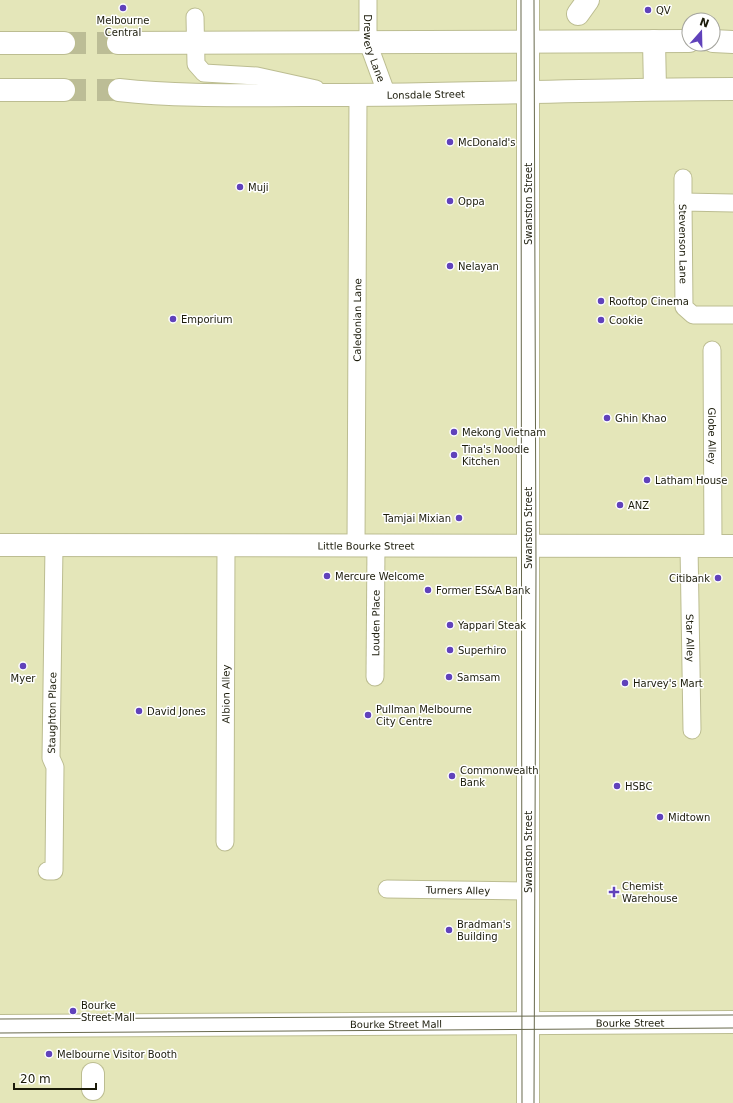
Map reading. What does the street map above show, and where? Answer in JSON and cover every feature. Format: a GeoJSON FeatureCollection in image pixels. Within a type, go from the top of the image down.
{"type":"FeatureCollection","features":[{"type":"Feature","properties":{"kind":"street","name":"Swanston Street"},"geometry":{"type":"LineString","coordinates":[[528,0],[528,1103]]}},
{"type":"Feature","properties":{"kind":"street"},"geometry":{"type":"LineString","coordinates":[[654,41],[655,89]]}},
{"type":"Feature","properties":{"kind":"street"},"geometry":{"type":"LineString","coordinates":[[118,42],[368,43],[681,41]]}},
{"type":"Feature","properties":{"kind":"street"},"geometry":{"type":"LineString","coordinates":[[721,42],[733,42]]}},
{"type":"Feature","properties":{"kind":"street"},"geometry":{"type":"LineString","coordinates":[[0,43],[64,44]]}},
{"type":"Feature","properties":{"kind":"street","name":"Lonsdale Street"},"geometry":{"type":"LineString","coordinates":[[120,90],[158,94],[387,95],[655,89],[733,89]]}},
{"type":"Feature","properties":{"kind":"street"},"geometry":{"type":"LineString","coordinates":[[0,90],[64,90]]}},
{"type":"Feature","properties":{"kind":"street","name":"Little Bourke Street"},"geometry":{"type":"LineString","coordinates":[[0,545],[723,546]]}},
{"type":"Feature","properties":{"kind":"street","name":"Bourke Street"},"geometry":{"type":"LineString","coordinates":[[527,1024],[733,1022]]}},
{"type":"Feature","properties":{"kind":"street","name":"Bourke Street Mall"},"geometry":{"type":"LineString","coordinates":[[0,1026],[527,1024]]}},
{"type":"Feature","properties":{"kind":"lane","name":"Drewery Lane"},"geometry":{"type":"LineString","coordinates":[[368,0],[368,43],[387,95]]}},
{"type":"Feature","properties":{"kind":"lane"},"geometry":{"type":"LineString","coordinates":[[195,17],[197,43],[196,64],[204,72],[256,76],[352,95]]}},
{"type":"Feature","properties":{"kind":"lane","name":"Caledonian Lane"},"geometry":{"type":"LineString","coordinates":[[352,95],[366,546]]}},
{"type":"Feature","properties":{"kind":"lane"},"geometry":{"type":"LineString","coordinates":[[682,178],[683,202]]}},
{"type":"Feature","properties":{"kind":"lane","name":"Stevenson Lane"},"geometry":{"type":"LineString","coordinates":[[733,203],[683,202],[684,307],[692,315],[733,315]]}},
{"type":"Feature","properties":{"kind":"lane","name":"Globe Alley"},"geometry":{"type":"LineString","coordinates":[[712,350],[723,546]]}},
{"type":"Feature","properties":{"kind":"lane","name":"Staughton Place"},"geometry":{"type":"LineString","coordinates":[[47,871],[54,871],[56,767],[51,758],[54,546]]}},
{"type":"Feature","properties":{"kind":"lane","name":"Albion Alley"},"geometry":{"type":"LineString","coordinates":[[226,546],[226,842]]}},
{"type":"Feature","properties":{"kind":"lane","name":"Louden Place"},"geometry":{"type":"LineString","coordinates":[[366,546],[375,677]]}},
{"type":"Feature","properties":{"kind":"lane","name":"Star Alley"},"geometry":{"type":"LineString","coordinates":[[689,546],[692,730]]}},
{"type":"Feature","properties":{"kind":"lane","name":"Turners Alley"},"geometry":{"type":"LineString","coordinates":[[387,889],[528,890]]}},
{"type":"Feature","properties":{"kind":"tunnel"},"geometry":{"type":"LineString","coordinates":[[64,43],[118,43]]}},
{"type":"Feature","properties":{"kind":"tunnel"},"geometry":{"type":"LineString","coordinates":[[64,90],[119,90]]}},
{"type":"Feature","properties":{"kind":"tram line"},"geometry":{"type":"LineString","coordinates":[[521,0],[522,1103]]}},
{"type":"Feature","properties":{"kind":"tram line"},"geometry":{"type":"LineString","coordinates":[[534,0],[536,569],[534,1103]]}},
{"type":"Feature","properties":{"kind":"tram line"},"geometry":{"type":"LineString","coordinates":[[0,1019],[733,1015]]}},
{"type":"Feature","properties":{"kind":"tram line"},"geometry":{"type":"LineString","coordinates":[[0,1033],[733,1028]]}},
{"type":"Feature","properties":{"kind":"place","name":"Melbourne Central"},"geometry":{"type":"Point","coordinates":[123,8]}},
{"type":"Feature","properties":{"kind":"place","name":"QV"},"geometry":{"type":"Point","coordinates":[648,10]}},
{"type":"Feature","properties":{"kind":"place","name":"McDonald's"},"geometry":{"type":"Point","coordinates":[450,142]}},
{"type":"Feature","properties":{"kind":"place","name":"Muji"},"geometry":{"type":"Point","coordinates":[240,187]}},
{"type":"Feature","properties":{"kind":"place","name":"Oppa"},"geometry":{"type":"Point","coordinates":[450,201]}},
{"type":"Feature","properties":{"kind":"place","name":"Nelayan"},"geometry":{"type":"Point","coordinates":[450,266]}},
{"type":"Feature","properties":{"kind":"place","name":"Rooftop Cinema"},"geometry":{"type":"Point","coordinates":[601,301]}},
{"type":"Feature","properties":{"kind":"place","name":"Emporium"},"geometry":{"type":"Point","coordinates":[173,319]}},
{"type":"Feature","properties":{"kind":"place","name":"Cookie"},"geometry":{"type":"Point","coordinates":[601,320]}},
{"type":"Feature","properties":{"kind":"place","name":"Ghin Khao"},"geometry":{"type":"Point","coordinates":[607,418]}},
{"type":"Feature","properties":{"kind":"place","name":"Mekong Vietnam"},"geometry":{"type":"Point","coordinates":[454,432]}},
{"type":"Feature","properties":{"kind":"place","name":"Tina's Noodle Kitchen"},"geometry":{"type":"Point","coordinates":[454,455]}},
{"type":"Feature","properties":{"kind":"place","name":"Latham House"},"geometry":{"type":"Point","coordinates":[647,480]}},
{"type":"Feature","properties":{"kind":"place","name":"ANZ"},"geometry":{"type":"Point","coordinates":[620,505]}},
{"type":"Feature","properties":{"kind":"place","name":"Tamjai Mixian"},"geometry":{"type":"Point","coordinates":[459,518]}},
{"type":"Feature","properties":{"kind":"place","name":"Mercure Welcome"},"geometry":{"type":"Point","coordinates":[327,576]}},
{"type":"Feature","properties":{"kind":"place","name":"Citibank"},"geometry":{"type":"Point","coordinates":[718,578]}},
{"type":"Feature","properties":{"kind":"place","name":"Former ES&A Bank"},"geometry":{"type":"Point","coordinates":[428,590]}},
{"type":"Feature","properties":{"kind":"place","name":"Yappari Steak"},"geometry":{"type":"Point","coordinates":[450,625]}},
{"type":"Feature","properties":{"kind":"place","name":"Superhiro"},"geometry":{"type":"Point","coordinates":[450,650]}},
{"type":"Feature","properties":{"kind":"place","name":"Myer"},"geometry":{"type":"Point","coordinates":[23,666]}},
{"type":"Feature","properties":{"kind":"place","name":"Samsam"},"geometry":{"type":"Point","coordinates":[449,677]}},
{"type":"Feature","properties":{"kind":"place","name":"Harvey's Mart"},"geometry":{"type":"Point","coordinates":[625,683]}},
{"type":"Feature","properties":{"kind":"place","name":"David Jones"},"geometry":{"type":"Point","coordinates":[139,711]}},
{"type":"Feature","properties":{"kind":"place","name":"Pullman Melbourne City Centre"},"geometry":{"type":"Point","coordinates":[368,715]}},
{"type":"Feature","properties":{"kind":"place","name":"Commonwealth Bank"},"geometry":{"type":"Point","coordinates":[452,776]}},
{"type":"Feature","properties":{"kind":"place","name":"HSBC"},"geometry":{"type":"Point","coordinates":[617,786]}},
{"type":"Feature","properties":{"kind":"place","name":"Midtown"},"geometry":{"type":"Point","coordinates":[660,817]}},
{"type":"Feature","properties":{"kind":"place","name":"Chemist Warehouse"},"geometry":{"type":"Point","coordinates":[614,892]}},
{"type":"Feature","properties":{"kind":"place","name":"Bradman's Building"},"geometry":{"type":"Point","coordinates":[449,930]}},
{"type":"Feature","properties":{"kind":"place","name":"Bourke Street Mall"},"geometry":{"type":"Point","coordinates":[73,1011]}},
{"type":"Feature","properties":{"kind":"place","name":"Melbourne Visitor Booth"},"geometry":{"type":"Point","coordinates":[49,1054]}}]}
